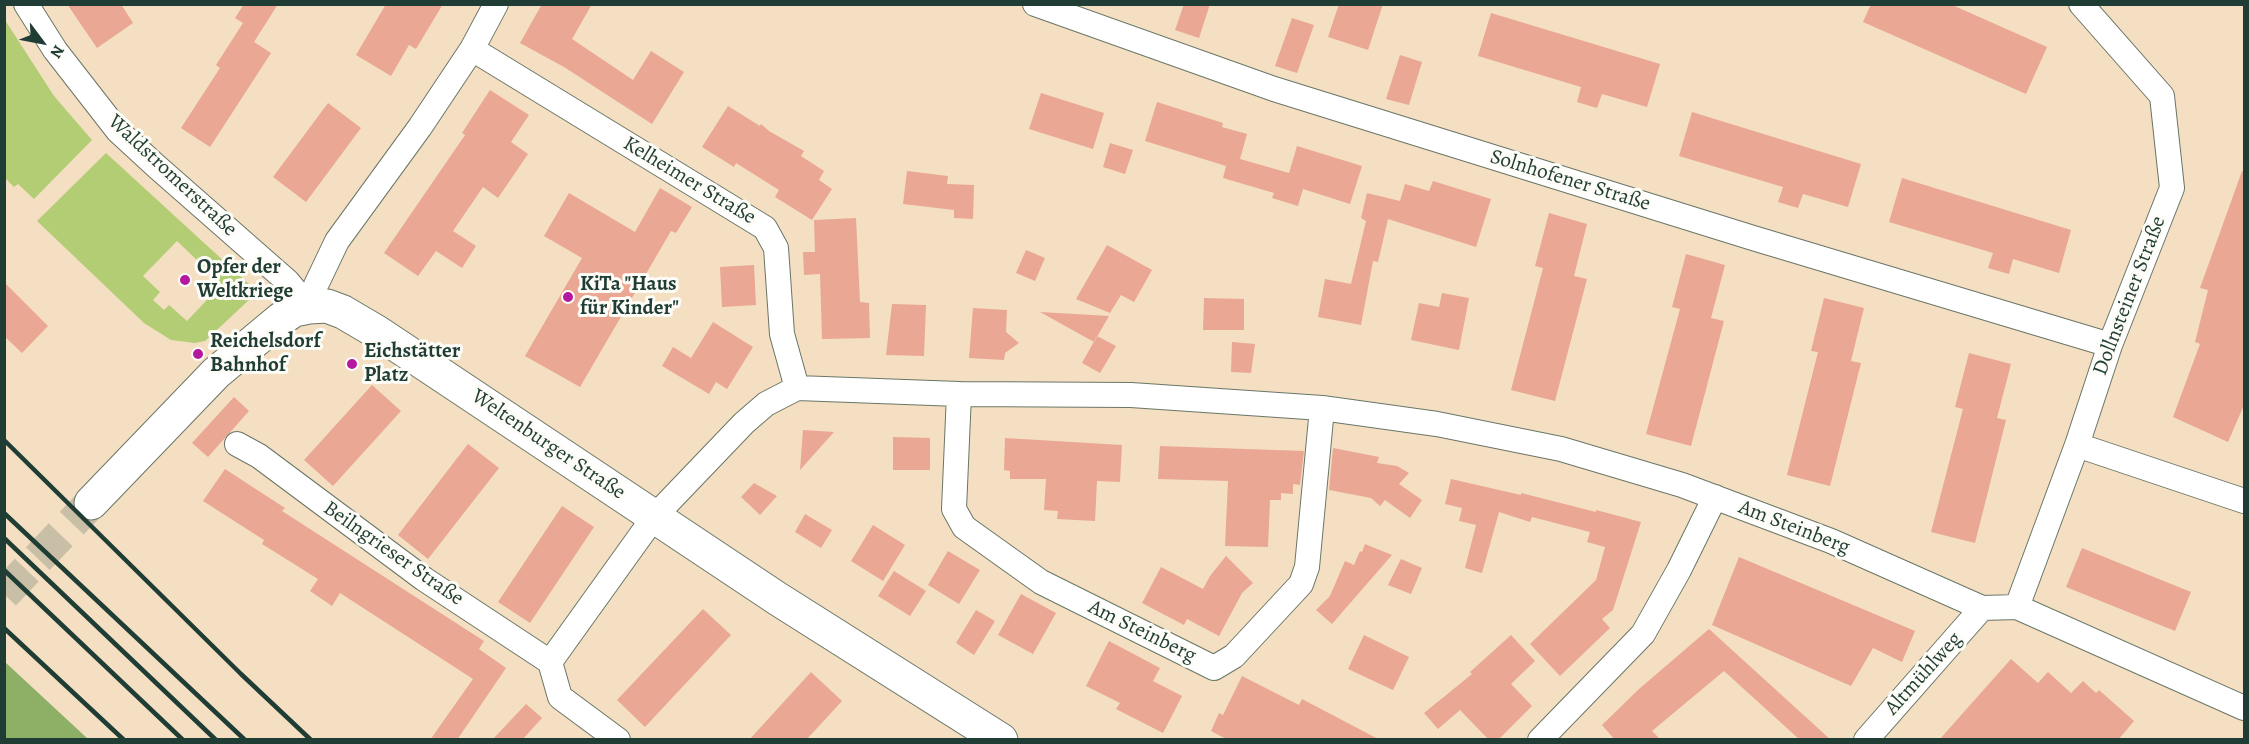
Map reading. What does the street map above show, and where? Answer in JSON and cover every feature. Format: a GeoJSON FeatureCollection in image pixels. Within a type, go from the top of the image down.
{"type":"FeatureCollection","features":[{"type":"Feature","properties":{"kind":"street","name":"Waldstromerstraße"},"geometry":{"type":"LineString","coordinates":[[26,4],[55,50],[118,130],[178,186],[275,269],[309,306]]}},
{"type":"Feature","properties":{"kind":"street"},"geometry":{"type":"LineString","coordinates":[[91,504],[216,373],[281,319],[294,310],[309,306],[316,285],[337,241],[420,127],[472,49],[496,4]]}},
{"type":"Feature","properties":{"kind":"street","name":"Solnhofener Straße"},"geometry":{"type":"LineString","coordinates":[[1035,4],[1285,93],[1753,238],[2110,345]]}},
{"type":"Feature","properties":{"kind":"street","name":"Dollnsteiner Straße"},"geometry":{"type":"LineString","coordinates":[[2017,607],[2077,446],[2110,345],[2172,188],[2162,96],[2081,4]]}},
{"type":"Feature","properties":{"kind":"street","name":"Kelheimer Straße"},"geometry":{"type":"LineString","coordinates":[[472,49],[765,228],[776,248],[782,334],[797,388]]}},
{"type":"Feature","properties":{"kind":"street","name":"Weltenburger Straße"},"geometry":{"type":"LineString","coordinates":[[309,306],[327,306],[360,322],[788,605],[1000,740]]}},
{"type":"Feature","properties":{"kind":"street","name":"Am Steinberg"},"geometry":{"type":"LineString","coordinates":[[654,517],[744,423],[766,404],[797,388],[959,394],[1131,395],[1322,408],[1437,424],[1561,449],[1682,485],[1831,541],[1982,609],[2017,607],[2244,708]]}},
{"type":"Feature","properties":{"kind":"street","name":"Am Steinberg"},"geometry":{"type":"LineString","coordinates":[[959,394],[954,509],[964,527],[1041,582],[1214,668],[1234,656],[1301,584],[1307,567],[1322,408]]}},
{"type":"Feature","properties":{"kind":"street","name":"Beilngrieser Straße"},"geometry":{"type":"LineString","coordinates":[[237,444],[259,456],[424,579],[550,662]]}},
{"type":"Feature","properties":{"kind":"street"},"geometry":{"type":"LineString","coordinates":[[2077,446],[2244,501]]}},
{"type":"Feature","properties":{"kind":"street"},"geometry":{"type":"LineString","coordinates":[[1540,740],[1643,634],[1679,570],[1715,497]]}},
{"type":"Feature","properties":{"kind":"street"},"geometry":{"type":"LineString","coordinates":[[618,740],[560,697],[550,662],[654,517]]}},
{"type":"Feature","properties":{"kind":"street","name":"Altmühlweg"},"geometry":{"type":"LineString","coordinates":[[1866,740],[1982,609]]}},
{"type":"Feature","properties":{"kind":"green space"},"geometry":{"type":"Polygon","coordinates":[[[5,20],[54,96],[92,140],[34,199],[18,184],[14,187],[5,178],[5,20]]]}},
{"type":"Feature","properties":{"kind":"green space"},"geometry":{"type":"Polygon","coordinates":[[[106,153],[250,285],[252,289],[249,300],[205,341],[195,343],[171,340],[144,323],[37,221],[106,153]],[[177,241],[143,276],[160,292],[153,300],[164,310],[169,305],[187,321],[222,284],[177,241]]]}},
{"type":"Feature","properties":{"kind":"green space"},"geometry":{"type":"Polygon","coordinates":[[[5,662],[88,739],[5,739],[5,662]]]}},
{"type":"Feature","properties":{"kind":"building"},"geometry":{"type":"Polygon","coordinates":[[[67,4],[121,4],[133,23],[97,48],[67,4]]]}},
{"type":"Feature","properties":{"kind":"building"},"geometry":{"type":"Polygon","coordinates":[[[244,4],[278,4],[254,42],[271,53],[210,147],[181,128],[220,68],[216,65],[243,23],[235,18],[244,4]]]}},
{"type":"Feature","properties":{"kind":"building"},"geometry":{"type":"Polygon","coordinates":[[[386,4],[443,4],[416,49],[409,45],[391,76],[356,55],[386,4]]]}},
{"type":"Feature","properties":{"kind":"building"},"geometry":{"type":"Polygon","coordinates":[[[542,4],[592,4],[572,39],[633,80],[651,51],[684,72],[652,124],[564,67],[520,43],[542,4]]]}},
{"type":"Feature","properties":{"kind":"building"},"geometry":{"type":"Polygon","coordinates":[[[1184,4],[1210,4],[1199,38],[1175,30],[1184,4]]]}},
{"type":"Feature","properties":{"kind":"building"},"geometry":{"type":"Polygon","coordinates":[[[1339,4],[1383,4],[1368,50],[1328,37],[1339,4]]]}},
{"type":"Feature","properties":{"kind":"building"},"geometry":{"type":"Polygon","coordinates":[[[1871,4],[1950,4],[2047,47],[2026,94],[1863,22],[1871,4]]]}},
{"type":"Feature","properties":{"kind":"building"},"geometry":{"type":"Polygon","coordinates":[[[1491,13],[1660,64],[1647,107],[1602,94],[1597,108],[1577,102],[1581,87],[1478,56],[1491,13]]]}},
{"type":"Feature","properties":{"kind":"building"},"geometry":{"type":"Polygon","coordinates":[[[1292,18],[1314,25],[1297,73],[1275,66],[1292,18]]]}},
{"type":"Feature","properties":{"kind":"building"},"geometry":{"type":"Polygon","coordinates":[[[1400,55],[1422,62],[1409,105],[1386,99],[1400,55]]]}},
{"type":"Feature","properties":{"kind":"building"},"geometry":{"type":"Polygon","coordinates":[[[490,90],[529,115],[511,142],[528,154],[498,198],[483,187],[453,231],[476,246],[462,268],[436,251],[418,276],[384,253],[465,135],[462,133],[490,90]]]}},
{"type":"Feature","properties":{"kind":"building"},"geometry":{"type":"Polygon","coordinates":[[[1041,93],[1104,113],[1093,149],[1029,129],[1041,93]]]}},
{"type":"Feature","properties":{"kind":"building"},"geometry":{"type":"Polygon","coordinates":[[[1157,102],[1223,123],[1222,127],[1247,134],[1240,159],[1289,173],[1297,146],[1362,166],[1350,204],[1303,189],[1298,206],[1272,198],[1274,193],[1223,178],[1226,166],[1145,141],[1157,102]]]}},
{"type":"Feature","properties":{"kind":"building"},"geometry":{"type":"Polygon","coordinates":[[[328,103],[361,128],[306,202],[273,177],[328,103]]]}},
{"type":"Feature","properties":{"kind":"building"},"geometry":{"type":"Polygon","coordinates":[[[728,106],[804,151],[801,156],[824,171],[819,180],[832,189],[812,220],[775,197],[779,190],[736,163],[734,167],[702,147],[728,106]]]}},
{"type":"Feature","properties":{"kind":"building"},"geometry":{"type":"Polygon","coordinates":[[[1692,112],[1861,164],[1848,207],[1803,194],[1798,208],[1778,202],[1783,187],[1679,156],[1692,112]]]}},
{"type":"Feature","properties":{"kind":"building"},"geometry":{"type":"Polygon","coordinates":[[[1110,143],[1133,150],[1125,174],[1103,167],[1110,143]]]}},
{"type":"Feature","properties":{"kind":"building"},"geometry":{"type":"Polygon","coordinates":[[[907,171],[948,176],[947,184],[974,185],[973,219],[954,218],[954,210],[903,204],[907,171]]]}},
{"type":"Feature","properties":{"kind":"building"},"geometry":{"type":"Polygon","coordinates":[[[2242,171],[2244,171],[2244,405],[2228,442],[2173,417],[2200,344],[2195,342],[2208,290],[2200,288],[2242,171]]]}},
{"type":"Feature","properties":{"kind":"building"},"geometry":{"type":"Polygon","coordinates":[[[1902,178],[2071,230],[2059,273],[2013,259],[2009,274],[1988,268],[1993,253],[1889,222],[1902,178]]]}},
{"type":"Feature","properties":{"kind":"building"},"geometry":{"type":"Polygon","coordinates":[[[1433,181],[1491,199],[1476,247],[1388,219],[1378,262],[1373,261],[1361,325],[1318,317],[1325,279],[1351,284],[1366,221],[1361,218],[1367,193],[1400,201],[1405,184],[1429,191],[1433,181]]]}},
{"type":"Feature","properties":{"kind":"building"},"geometry":{"type":"Polygon","coordinates":[[[660,188],[692,207],[676,233],[671,231],[580,387],[525,356],[582,258],[544,236],[569,193],[635,232],[660,188]]]}},
{"type":"Feature","properties":{"kind":"building"},"geometry":{"type":"Polygon","coordinates":[[[1549,213],[1587,224],[1574,276],[1587,279],[1555,401],[1511,390],[1543,268],[1535,266],[1549,213]]]}},
{"type":"Feature","properties":{"kind":"building"},"geometry":{"type":"Polygon","coordinates":[[[856,218],[860,302],[869,303],[870,338],[822,339],[820,274],[804,275],[803,252],[815,252],[814,220],[856,218]]]}},
{"type":"Feature","properties":{"kind":"building"},"geometry":{"type":"Polygon","coordinates":[[[1107,245],[1152,270],[1134,302],[1121,295],[1110,313],[1076,299],[1107,245]]]}},
{"type":"Feature","properties":{"kind":"building"},"geometry":{"type":"Polygon","coordinates":[[[1026,250],[1045,258],[1035,281],[1016,273],[1026,250]]]}},
{"type":"Feature","properties":{"kind":"building"},"geometry":{"type":"Polygon","coordinates":[[[1686,254],[1725,265],[1711,318],[1724,321],[1691,446],[1646,434],[1680,309],[1672,307],[1686,254]]]}},
{"type":"Feature","properties":{"kind":"building"},"geometry":{"type":"Polygon","coordinates":[[[754,265],[756,305],[722,307],[720,267],[754,265]]]}},
{"type":"Feature","properties":{"kind":"building"},"geometry":{"type":"Polygon","coordinates":[[[4,282],[48,326],[22,353],[4,336],[4,282]]]}},
{"type":"Feature","properties":{"kind":"building"},"geometry":{"type":"Polygon","coordinates":[[[1442,293],[1469,298],[1459,350],[1411,340],[1419,303],[1439,307],[1442,293]]]}},
{"type":"Feature","properties":{"kind":"building"},"geometry":{"type":"Polygon","coordinates":[[[1204,298],[1244,299],[1244,330],[1203,330],[1204,298]]]}},
{"type":"Feature","properties":{"kind":"building"},"geometry":{"type":"Polygon","coordinates":[[[1824,298],[1864,308],[1851,361],[1861,363],[1830,486],[1787,475],[1818,352],[1811,351],[1824,298]]]}},
{"type":"Feature","properties":{"kind":"building"},"geometry":{"type":"Polygon","coordinates":[[[892,304],[926,305],[924,356],[886,355],[892,304]]]}},
{"type":"Feature","properties":{"kind":"building"},"geometry":{"type":"Polygon","coordinates":[[[973,308],[1007,310],[1006,332],[1019,343],[1005,353],[1004,360],[969,358],[973,308]]]}},
{"type":"Feature","properties":{"kind":"building"},"geometry":{"type":"Polygon","coordinates":[[[1040,312],[1109,316],[1094,342],[1040,312]]]}},
{"type":"Feature","properties":{"kind":"building"},"geometry":{"type":"Polygon","coordinates":[[[713,322],[753,347],[727,389],[716,382],[709,394],[662,366],[673,347],[691,358],[713,322]]]}},
{"type":"Feature","properties":{"kind":"building"},"geometry":{"type":"Polygon","coordinates":[[[1097,336],[1116,346],[1100,373],[1082,363],[1097,336]]]}},
{"type":"Feature","properties":{"kind":"building"},"geometry":{"type":"Polygon","coordinates":[[[1232,342],[1255,344],[1251,373],[1231,372],[1232,342]]]}},
{"type":"Feature","properties":{"kind":"building"},"geometry":{"type":"Polygon","coordinates":[[[1969,353],[2011,364],[1997,418],[2006,420],[1975,543],[1931,532],[1963,409],[1955,407],[1969,353]]]}},
{"type":"Feature","properties":{"kind":"building"},"geometry":{"type":"Polygon","coordinates":[[[372,385],[401,411],[333,486],[304,460],[372,385]]]}},
{"type":"Feature","properties":{"kind":"building"},"geometry":{"type":"Polygon","coordinates":[[[234,397],[249,411],[208,457],[192,443],[234,397]]]}},
{"type":"Feature","properties":{"kind":"building"},"geometry":{"type":"Polygon","coordinates":[[[803,430],[834,432],[800,470],[803,430]]]}},
{"type":"Feature","properties":{"kind":"building"},"geometry":{"type":"Polygon","coordinates":[[[893,437],[930,438],[930,470],[893,470],[893,437]]]}},
{"type":"Feature","properties":{"kind":"building"},"geometry":{"type":"Polygon","coordinates":[[[1005,438],[1122,445],[1120,482],[1097,481],[1095,521],[1057,519],[1058,511],[1044,510],[1046,479],[1010,479],[1010,471],[1004,470],[1005,438]]]}},
{"type":"Feature","properties":{"kind":"building"},"geometry":{"type":"Polygon","coordinates":[[[468,444],[499,468],[428,559],[398,535],[468,444]]]}},
{"type":"Feature","properties":{"kind":"building"},"geometry":{"type":"Polygon","coordinates":[[[1160,446],[1304,451],[1300,485],[1293,484],[1293,494],[1281,493],[1281,500],[1270,500],[1268,547],[1225,546],[1228,481],[1158,479],[1160,446]]]}},
{"type":"Feature","properties":{"kind":"building"},"geometry":{"type":"Polygon","coordinates":[[[1333,448],[1379,457],[1377,463],[1397,466],[1409,473],[1399,484],[1422,500],[1410,518],[1385,500],[1380,506],[1371,498],[1329,490],[1333,448]]]}},
{"type":"Feature","properties":{"kind":"building"},"geometry":{"type":"Polygon","coordinates":[[[225,469],[285,508],[282,511],[484,641],[479,649],[506,668],[457,740],[430,740],[473,679],[340,593],[332,606],[310,591],[318,579],[262,544],[264,540],[203,501],[225,469]]]}},
{"type":"Feature","properties":{"kind":"building"},"geometry":{"type":"Polygon","coordinates":[[[1451,479],[1641,522],[1613,610],[1602,619],[1610,628],[1560,676],[1530,644],[1596,580],[1605,547],[1587,542],[1590,532],[1532,517],[1530,522],[1499,512],[1482,573],[1465,568],[1476,525],[1459,521],[1462,508],[1445,504],[1451,479]]]}},
{"type":"Feature","properties":{"kind":"building"},"geometry":{"type":"Polygon","coordinates":[[[754,483],[777,496],[760,515],[741,497],[754,483]]]}},
{"type":"Feature","properties":{"kind":"building"},"geometry":{"type":"Polygon","coordinates":[[[562,506],[594,527],[530,623],[498,602],[562,506]]]}},
{"type":"Feature","properties":{"kind":"building"},"geometry":{"type":"Polygon","coordinates":[[[805,514],[832,530],[821,548],[795,532],[805,514]]]}},
{"type":"Feature","properties":{"kind":"building"},"geometry":{"type":"Polygon","coordinates":[[[873,525],[905,545],[883,581],[851,561],[873,525]]]}},
{"type":"Feature","properties":{"kind":"building"},"geometry":{"type":"Polygon","coordinates":[[[1365,544],[1392,555],[1332,624],[1316,610],[1330,596],[1345,561],[1354,565],[1365,544]]]}},
{"type":"Feature","properties":{"kind":"building"},"geometry":{"type":"Polygon","coordinates":[[[2082,548],[2191,592],[2175,631],[2066,587],[2082,548]]]}},
{"type":"Feature","properties":{"kind":"building"},"geometry":{"type":"Polygon","coordinates":[[[948,551],[980,570],[959,604],[928,585],[948,551]]]}},
{"type":"Feature","properties":{"kind":"building"},"geometry":{"type":"Polygon","coordinates":[[[1226,556],[1253,583],[1242,593],[1219,636],[1187,619],[1184,625],[1142,603],[1161,567],[1203,589],[1226,556]]]}},
{"type":"Feature","properties":{"kind":"building"},"geometry":{"type":"Polygon","coordinates":[[[1739,557],[1915,631],[1902,662],[1873,648],[1851,686],[1712,625],[1739,557]]]}},
{"type":"Feature","properties":{"kind":"building"},"geometry":{"type":"Polygon","coordinates":[[[1401,559],[1422,568],[1411,594],[1388,585],[1401,559]]]}},
{"type":"Feature","properties":{"kind":"building"},"geometry":{"type":"Polygon","coordinates":[[[894,571],[926,591],[910,616],[878,596],[894,571]]]}},
{"type":"Feature","properties":{"kind":"building"},"geometry":{"type":"Polygon","coordinates":[[[1021,594],[1056,613],[1033,654],[998,635],[1021,594]]]}},
{"type":"Feature","properties":{"kind":"building"},"geometry":{"type":"Polygon","coordinates":[[[703,609],[731,635],[645,727],[617,700],[703,609]]]}},
{"type":"Feature","properties":{"kind":"building"},"geometry":{"type":"Polygon","coordinates":[[[976,610],[995,621],[974,655],[956,643],[976,610]]]}},
{"type":"Feature","properties":{"kind":"building"},"geometry":{"type":"Polygon","coordinates":[[[1709,629],[1831,740],[1800,740],[1724,671],[1652,731],[1661,740],[1615,740],[1602,725],[1639,689],[1709,629]]]}},
{"type":"Feature","properties":{"kind":"building"},"geometry":{"type":"Polygon","coordinates":[[[1364,635],[1409,657],[1393,690],[1348,669],[1364,635]]]}},
{"type":"Feature","properties":{"kind":"building"},"geometry":{"type":"Polygon","coordinates":[[[1511,635],[1535,661],[1511,684],[1532,706],[1498,740],[1489,740],[1460,710],[1438,729],[1424,713],[1472,674],[1470,672],[1511,635]]]}},
{"type":"Feature","properties":{"kind":"building"},"geometry":{"type":"Polygon","coordinates":[[[1109,641],[1160,668],[1153,681],[1182,696],[1163,733],[1116,709],[1120,703],[1086,686],[1109,641]]]}},
{"type":"Feature","properties":{"kind":"building"},"geometry":{"type":"Polygon","coordinates":[[[2011,659],[2038,683],[2048,672],[2071,693],[2083,681],[2096,693],[2099,690],[2134,721],[2118,740],[1939,740],[2011,659]]]}},
{"type":"Feature","properties":{"kind":"building"},"geometry":{"type":"Polygon","coordinates":[[[811,672],[842,701],[806,740],[749,740],[811,672]]]}},
{"type":"Feature","properties":{"kind":"building"},"geometry":{"type":"Polygon","coordinates":[[[1242,676],[1299,705],[1302,699],[1380,740],[1228,740],[1211,731],[1219,713],[1223,715],[1242,676]]]}},
{"type":"Feature","properties":{"kind":"building"},"geometry":{"type":"Polygon","coordinates":[[[526,704],[542,718],[522,740],[492,740],[526,704]]]}},
{"type":"Feature","properties":{"kind":"tunnel"},"geometry":{"type":"LineString","coordinates":[[4,594],[91,503]]}},
{"type":"Feature","properties":{"kind":"railway"},"geometry":{"type":"LineString","coordinates":[[4,440],[311,740]]}},
{"type":"Feature","properties":{"kind":"railway"},"geometry":{"type":"LineString","coordinates":[[4,513],[245,740]]}},
{"type":"Feature","properties":{"kind":"railway"},"geometry":{"type":"LineString","coordinates":[[4,538],[216,740]]}},
{"type":"Feature","properties":{"kind":"railway"},"geometry":{"type":"LineString","coordinates":[[4,570],[183,740]]}},
{"type":"Feature","properties":{"kind":"railway"},"geometry":{"type":"LineString","coordinates":[[4,628],[124,740]]}},
{"type":"Feature","properties":{"kind":"place","name":"Opfer der Weltkriege"},"geometry":{"type":"Point","coordinates":[185,280]}},
{"type":"Feature","properties":{"kind":"place","name":"KiTa \"Haus für Kinder\""},"geometry":{"type":"Point","coordinates":[568,297]}},
{"type":"Feature","properties":{"kind":"place","name":"Reichelsdorf Bahnhof"},"geometry":{"type":"Point","coordinates":[198,354]}},
{"type":"Feature","properties":{"kind":"place","name":"Eichstätter Platz"},"geometry":{"type":"Point","coordinates":[352,364]}}]}
